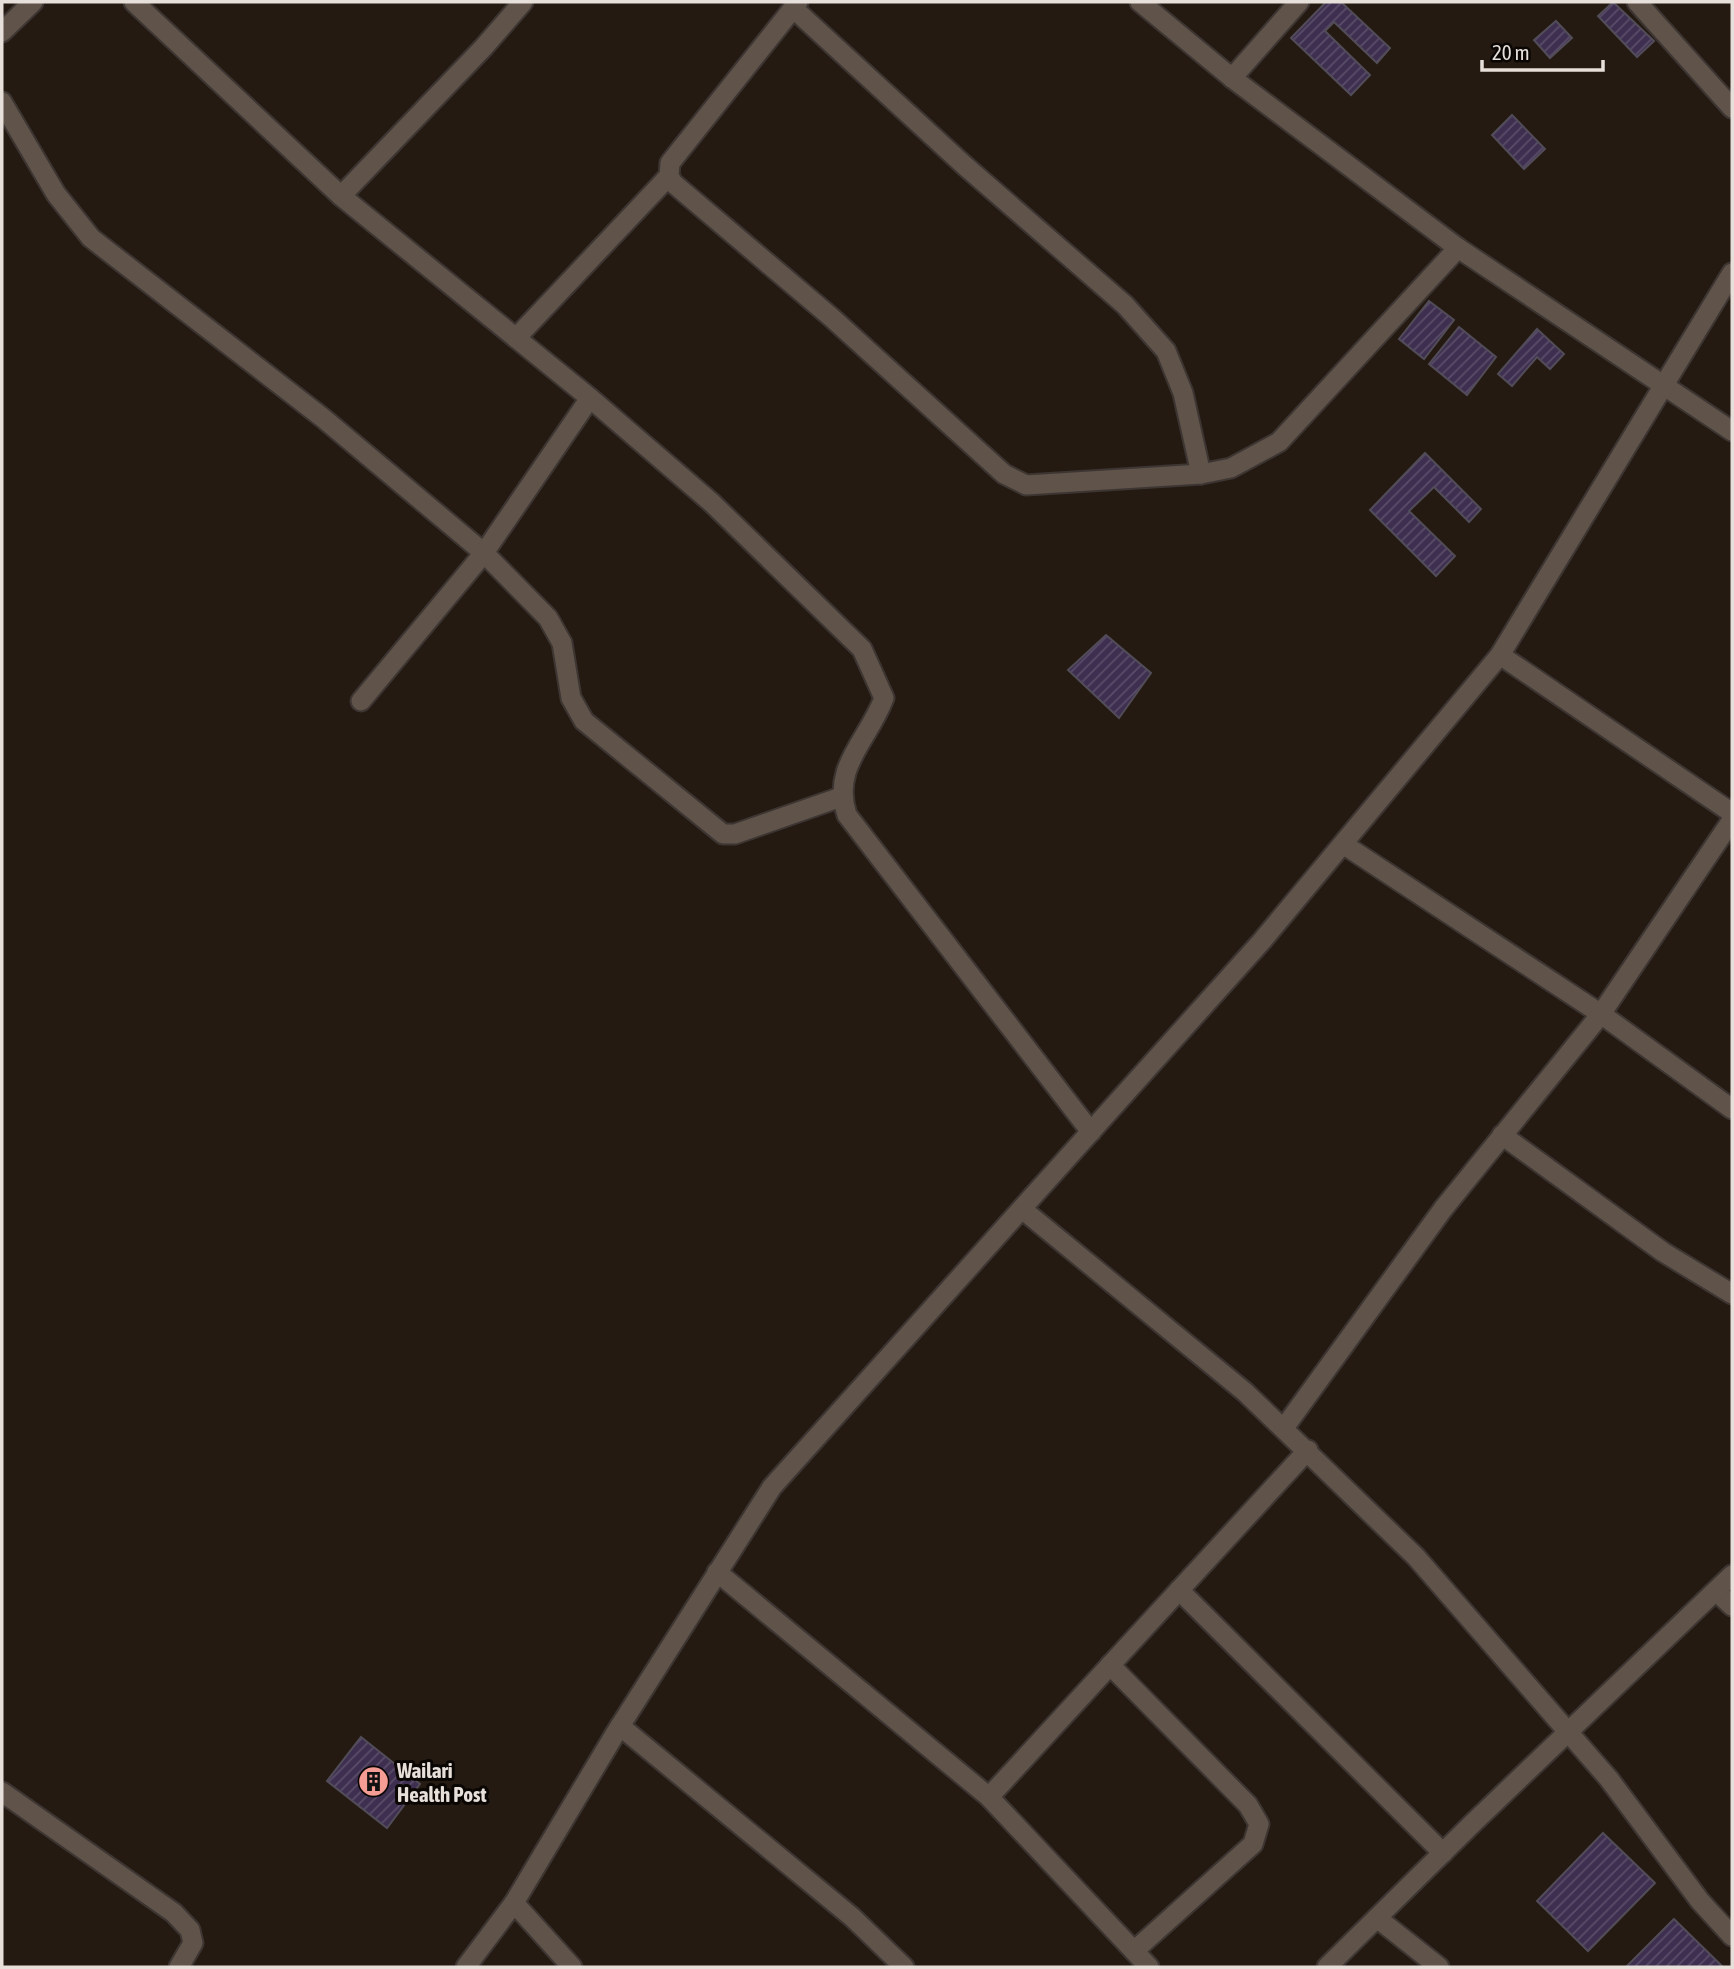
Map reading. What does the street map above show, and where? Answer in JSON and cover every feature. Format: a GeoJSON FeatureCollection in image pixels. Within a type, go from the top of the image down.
{"type":"FeatureCollection","features":[{"type":"Feature","properties":{"kind":"street"},"geometry":{"type":"LineString","coordinates":[[2,33],[33,2]]}},
{"type":"Feature","properties":{"kind":"street"},"geometry":{"type":"LineString","coordinates":[[134,2],[341,196],[590,398],[712,503],[862,649],[884,698],[877,717],[842,775],[841,797],[847,814],[1091,1132]]}},
{"type":"Feature","properties":{"kind":"street"},"geometry":{"type":"LineString","coordinates":[[341,196],[483,48],[523,2]]}},
{"type":"Feature","properties":{"kind":"street"},"geometry":{"type":"LineString","coordinates":[[1140,2],[1232,78],[1458,248],[1732,432]]}},
{"type":"Feature","properties":{"kind":"street"},"geometry":{"type":"LineString","coordinates":[[1232,78],[1299,2]]}},
{"type":"Feature","properties":{"kind":"street"},"geometry":{"type":"LineString","coordinates":[[1637,2],[1732,108]]}},
{"type":"Feature","properties":{"kind":"street"},"geometry":{"type":"LineString","coordinates":[[1202,474],[1183,393],[1166,352],[1125,305],[964,165],[796,5],[670,163],[669,176],[673,183],[831,317],[1004,474],[1026,485],[1202,474],[1231,467],[1279,442],[1458,248]]}},
{"type":"Feature","properties":{"kind":"street"},"geometry":{"type":"LineString","coordinates":[[2,102],[56,194],[91,238],[323,418],[484,554],[548,618],[562,643],[571,698],[584,721],[723,834],[735,834],[841,797]]}},
{"type":"Feature","properties":{"kind":"street"},"geometry":{"type":"LineString","coordinates":[[516,338],[669,176]]}},
{"type":"Feature","properties":{"kind":"street"},"geometry":{"type":"LineString","coordinates":[[466,1967],[514,1903],[620,1726],[772,1487],[1261,942],[1500,655],[1663,384],[1730,282]]}},
{"type":"Feature","properties":{"kind":"street"},"geometry":{"type":"LineString","coordinates":[[360,701],[484,554],[590,398]]}},
{"type":"Feature","properties":{"kind":"street"},"geometry":{"type":"LineString","coordinates":[[1284,1427],[1443,1209],[1601,1014],[1730,809],[1500,655]]}},
{"type":"Feature","properties":{"kind":"street"},"geometry":{"type":"LineString","coordinates":[[1343,844],[1601,1014],[1732,1109]]}},
{"type":"Feature","properties":{"kind":"street"},"geometry":{"type":"LineString","coordinates":[[1502,1135],[1663,1252],[1732,1294]]}},
{"type":"Feature","properties":{"kind":"street"},"geometry":{"type":"LineString","coordinates":[[1022,1209],[1245,1392],[1416,1557],[1609,1779],[1700,1901],[1732,1936]]}},
{"type":"Feature","properties":{"kind":"street"},"geometry":{"type":"LineString","coordinates":[[989,1797],[1308,1450]]}},
{"type":"Feature","properties":{"kind":"street"},"geometry":{"type":"LineString","coordinates":[[716,1572],[989,1797],[1149,1967]]}},
{"type":"Feature","properties":{"kind":"street"},"geometry":{"type":"LineString","coordinates":[[1327,1967],[1732,1575]]}},
{"type":"Feature","properties":{"kind":"street"},"geometry":{"type":"LineString","coordinates":[[1179,1590],[1443,1853]]}},
{"type":"Feature","properties":{"kind":"street"},"geometry":{"type":"LineString","coordinates":[[1716,1591],[1732,1606]]}},
{"type":"Feature","properties":{"kind":"street"},"geometry":{"type":"LineString","coordinates":[[1110,1665],[1248,1805],[1259,1824],[1253,1844],[1134,1951]]}},
{"type":"Feature","properties":{"kind":"street"},"geometry":{"type":"LineString","coordinates":[[620,1726],[852,1917],[904,1967]]}},
{"type":"Feature","properties":{"kind":"street"},"geometry":{"type":"LineString","coordinates":[[2,1792],[174,1913],[190,1930],[193,1943],[179,1967]]}},
{"type":"Feature","properties":{"kind":"street"},"geometry":{"type":"LineString","coordinates":[[514,1903],[572,1967]]}},
{"type":"Feature","properties":{"kind":"street"},"geometry":{"type":"LineString","coordinates":[[1377,1918],[1439,1967]]}},
{"type":"Feature","properties":{"kind":"building"},"geometry":{"type":"Polygon","coordinates":[[[1326,2],[1341,2],[1390,48],[1377,63],[1334,22],[1325,31],[1370,75],[1351,95],[1291,38],[1326,2]]]}},
{"type":"Feature","properties":{"kind":"building"},"geometry":{"type":"Polygon","coordinates":[[[1613,2],[1654,41],[1637,57],[1598,16],[1613,2]]]}},
{"type":"Feature","properties":{"kind":"building"},"geometry":{"type":"Polygon","coordinates":[[[1556,21],[1572,38],[1550,58],[1534,40],[1556,21]]]}},
{"type":"Feature","properties":{"kind":"building"},"geometry":{"type":"Polygon","coordinates":[[[1512,115],[1545,149],[1524,169],[1492,135],[1512,115]]]}},
{"type":"Feature","properties":{"kind":"building"},"geometry":{"type":"Polygon","coordinates":[[[1429,301],[1454,320],[1424,359],[1399,339],[1429,301]]]}},
{"type":"Feature","properties":{"kind":"building"},"geometry":{"type":"Polygon","coordinates":[[[1459,327],[1496,357],[1467,395],[1429,364],[1459,327]]]}},
{"type":"Feature","properties":{"kind":"building"},"geometry":{"type":"Polygon","coordinates":[[[1537,329],[1564,354],[1550,369],[1537,357],[1512,386],[1498,374],[1537,329]]]}},
{"type":"Feature","properties":{"kind":"building"},"geometry":{"type":"Polygon","coordinates":[[[1425,453],[1481,509],[1469,522],[1434,487],[1409,511],[1455,556],[1436,576],[1370,510],[1425,453]]]}},
{"type":"Feature","properties":{"kind":"building"},"geometry":{"type":"Polygon","coordinates":[[[1106,635],[1151,673],[1119,718],[1068,670],[1106,635]]]}},
{"type":"Feature","properties":{"kind":"building","name":"Wailari Health Post"},"geometry":{"type":"Polygon","coordinates":[[[361,1737],[420,1784],[387,1828],[327,1781],[361,1737]]]}},
{"type":"Feature","properties":{"kind":"building"},"geometry":{"type":"Polygon","coordinates":[[[1603,1833],[1655,1883],[1588,1951],[1537,1901],[1603,1833]]]}},
{"type":"Feature","properties":{"kind":"building"},"geometry":{"type":"Polygon","coordinates":[[[1674,1919],[1723,1967],[1626,1967],[1674,1919]]]}},
{"type":"Feature","properties":{"kind":"place","name":"Wailari Health Post"},"geometry":{"type":"Point","coordinates":[374,1782]}}]}
